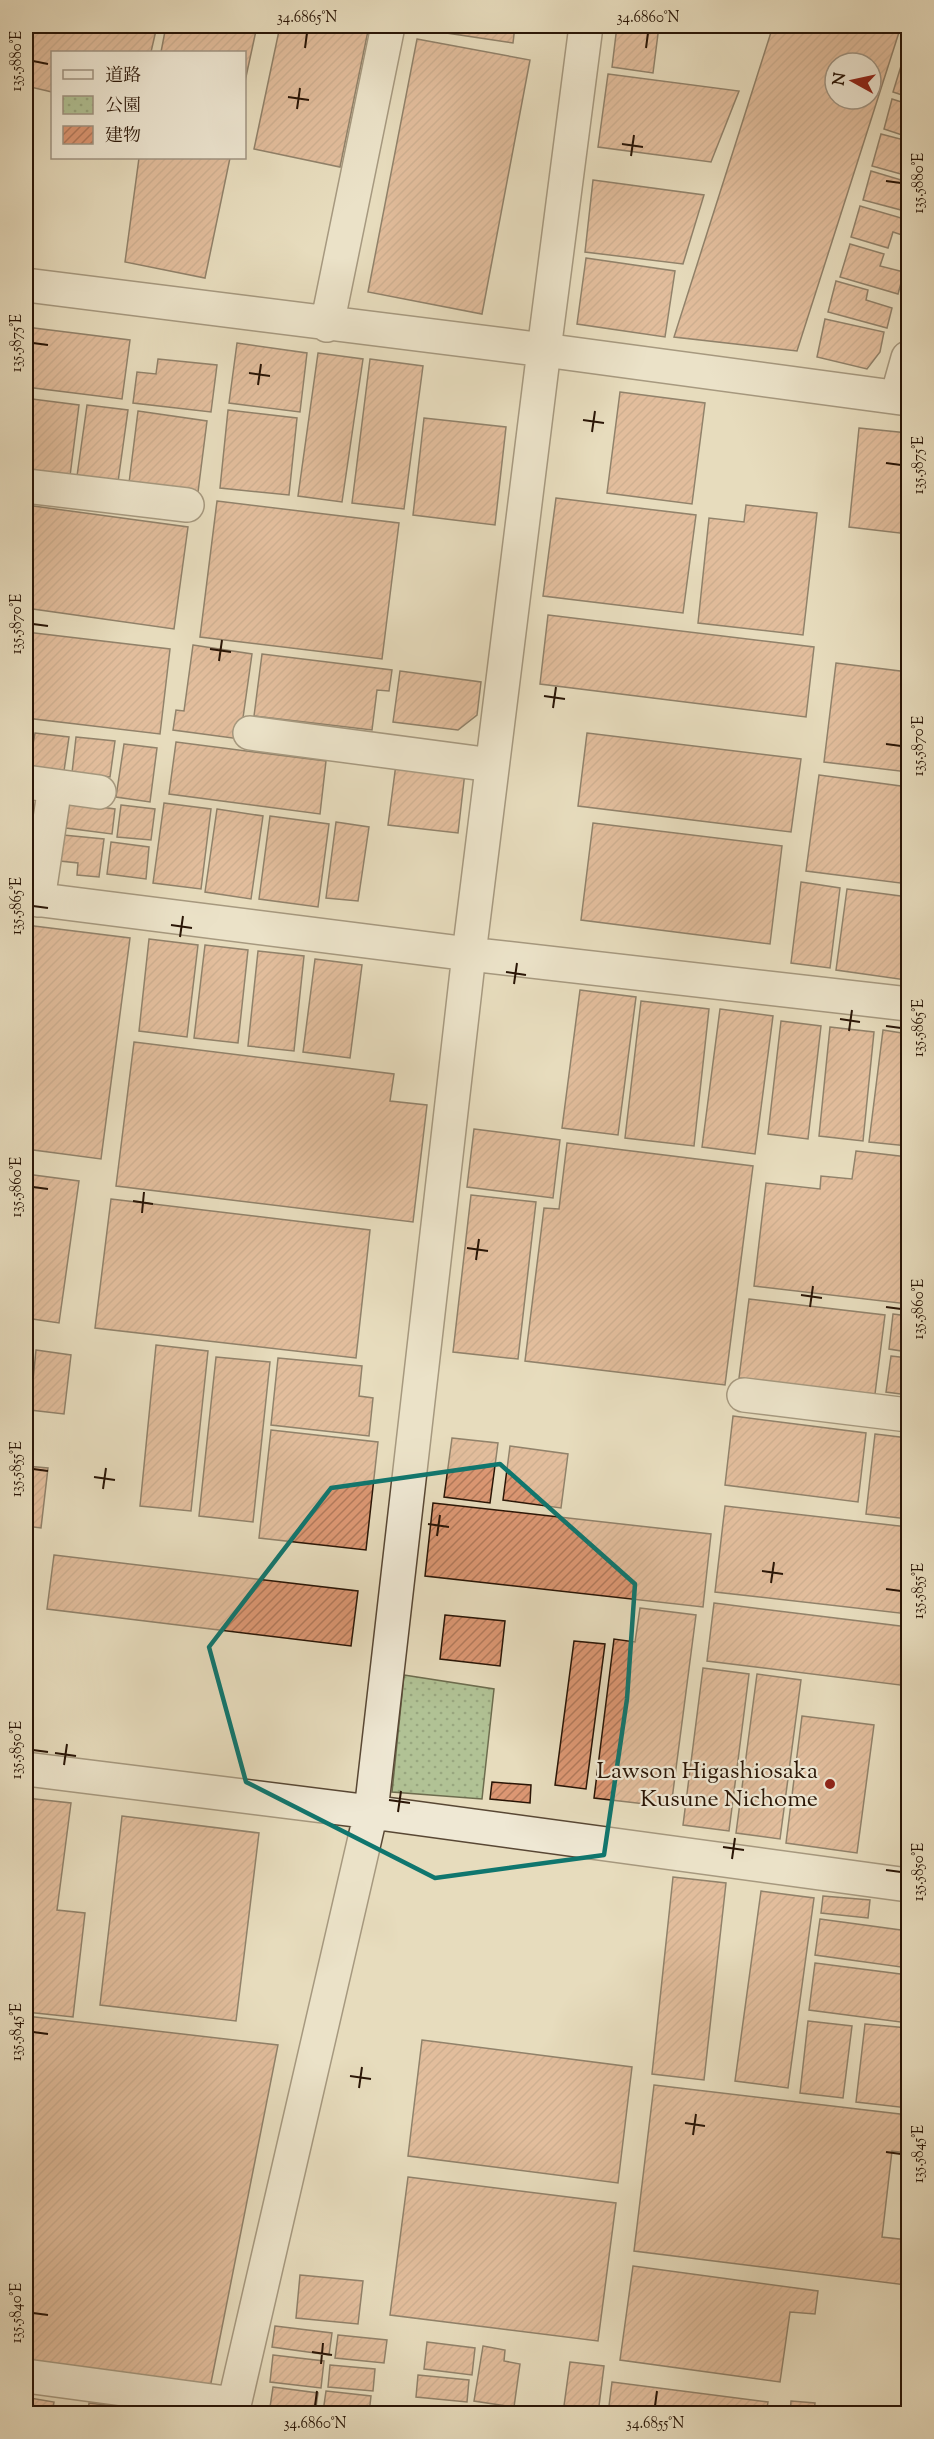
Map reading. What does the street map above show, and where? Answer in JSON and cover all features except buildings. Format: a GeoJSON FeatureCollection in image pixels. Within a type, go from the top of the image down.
{"type":"FeatureCollection","features":[{"type":"Feature","properties":{"kind":"street"},"geometry":{"type":"LineString","coordinates":[[327,325],[388,26]]}},
{"type":"Feature","properties":{"kind":"street"},"geometry":{"type":"LineString","coordinates":[[26,2376],[233,2409],[371,1812],[469,954],[586,26]]}},
{"type":"Feature","properties":{"kind":"street"},"geometry":{"type":"LineString","coordinates":[[26,285],[903,398],[909,358]]}},
{"type":"Feature","properties":{"kind":"street"},"geometry":{"type":"LineString","coordinates":[[26,486],[187,505]]}},
{"type":"Feature","properties":{"kind":"street"},"geometry":{"type":"LineString","coordinates":[[250,733],[492,765]]}},
{"type":"Feature","properties":{"kind":"street"},"geometry":{"type":"LineString","coordinates":[[99,792],[40,784],[32,899],[469,954],[909,1004]]}},
{"type":"Feature","properties":{"kind":"street"},"geometry":{"type":"LineString","coordinates":[[744,1395],[909,1415]]}},
{"type":"Feature","properties":{"kind":"street"},"geometry":{"type":"LineString","coordinates":[[26,1769],[371,1812],[909,1886]]}},
{"type":"Feature","properties":{"kind":"highlighted area"},"geometry":{"type":"Polygon","coordinates":[[[500,1464],[635,1584],[627,1699],[604,1855],[435,1878],[246,1782],[209,1647],[331,1488],[500,1464]]]}},
{"type":"Feature","properties":{"kind":"green space"},"geometry":{"type":"Polygon","coordinates":[[[404,1675],[494,1689],[482,1799],[392,1792],[404,1675]]]}},
{"type":"Feature","properties":{"kind":"place","name":"Lawson Higashiosaka Kusune Nichome"},"geometry":{"type":"Point","coordinates":[830,1784]}}]}
